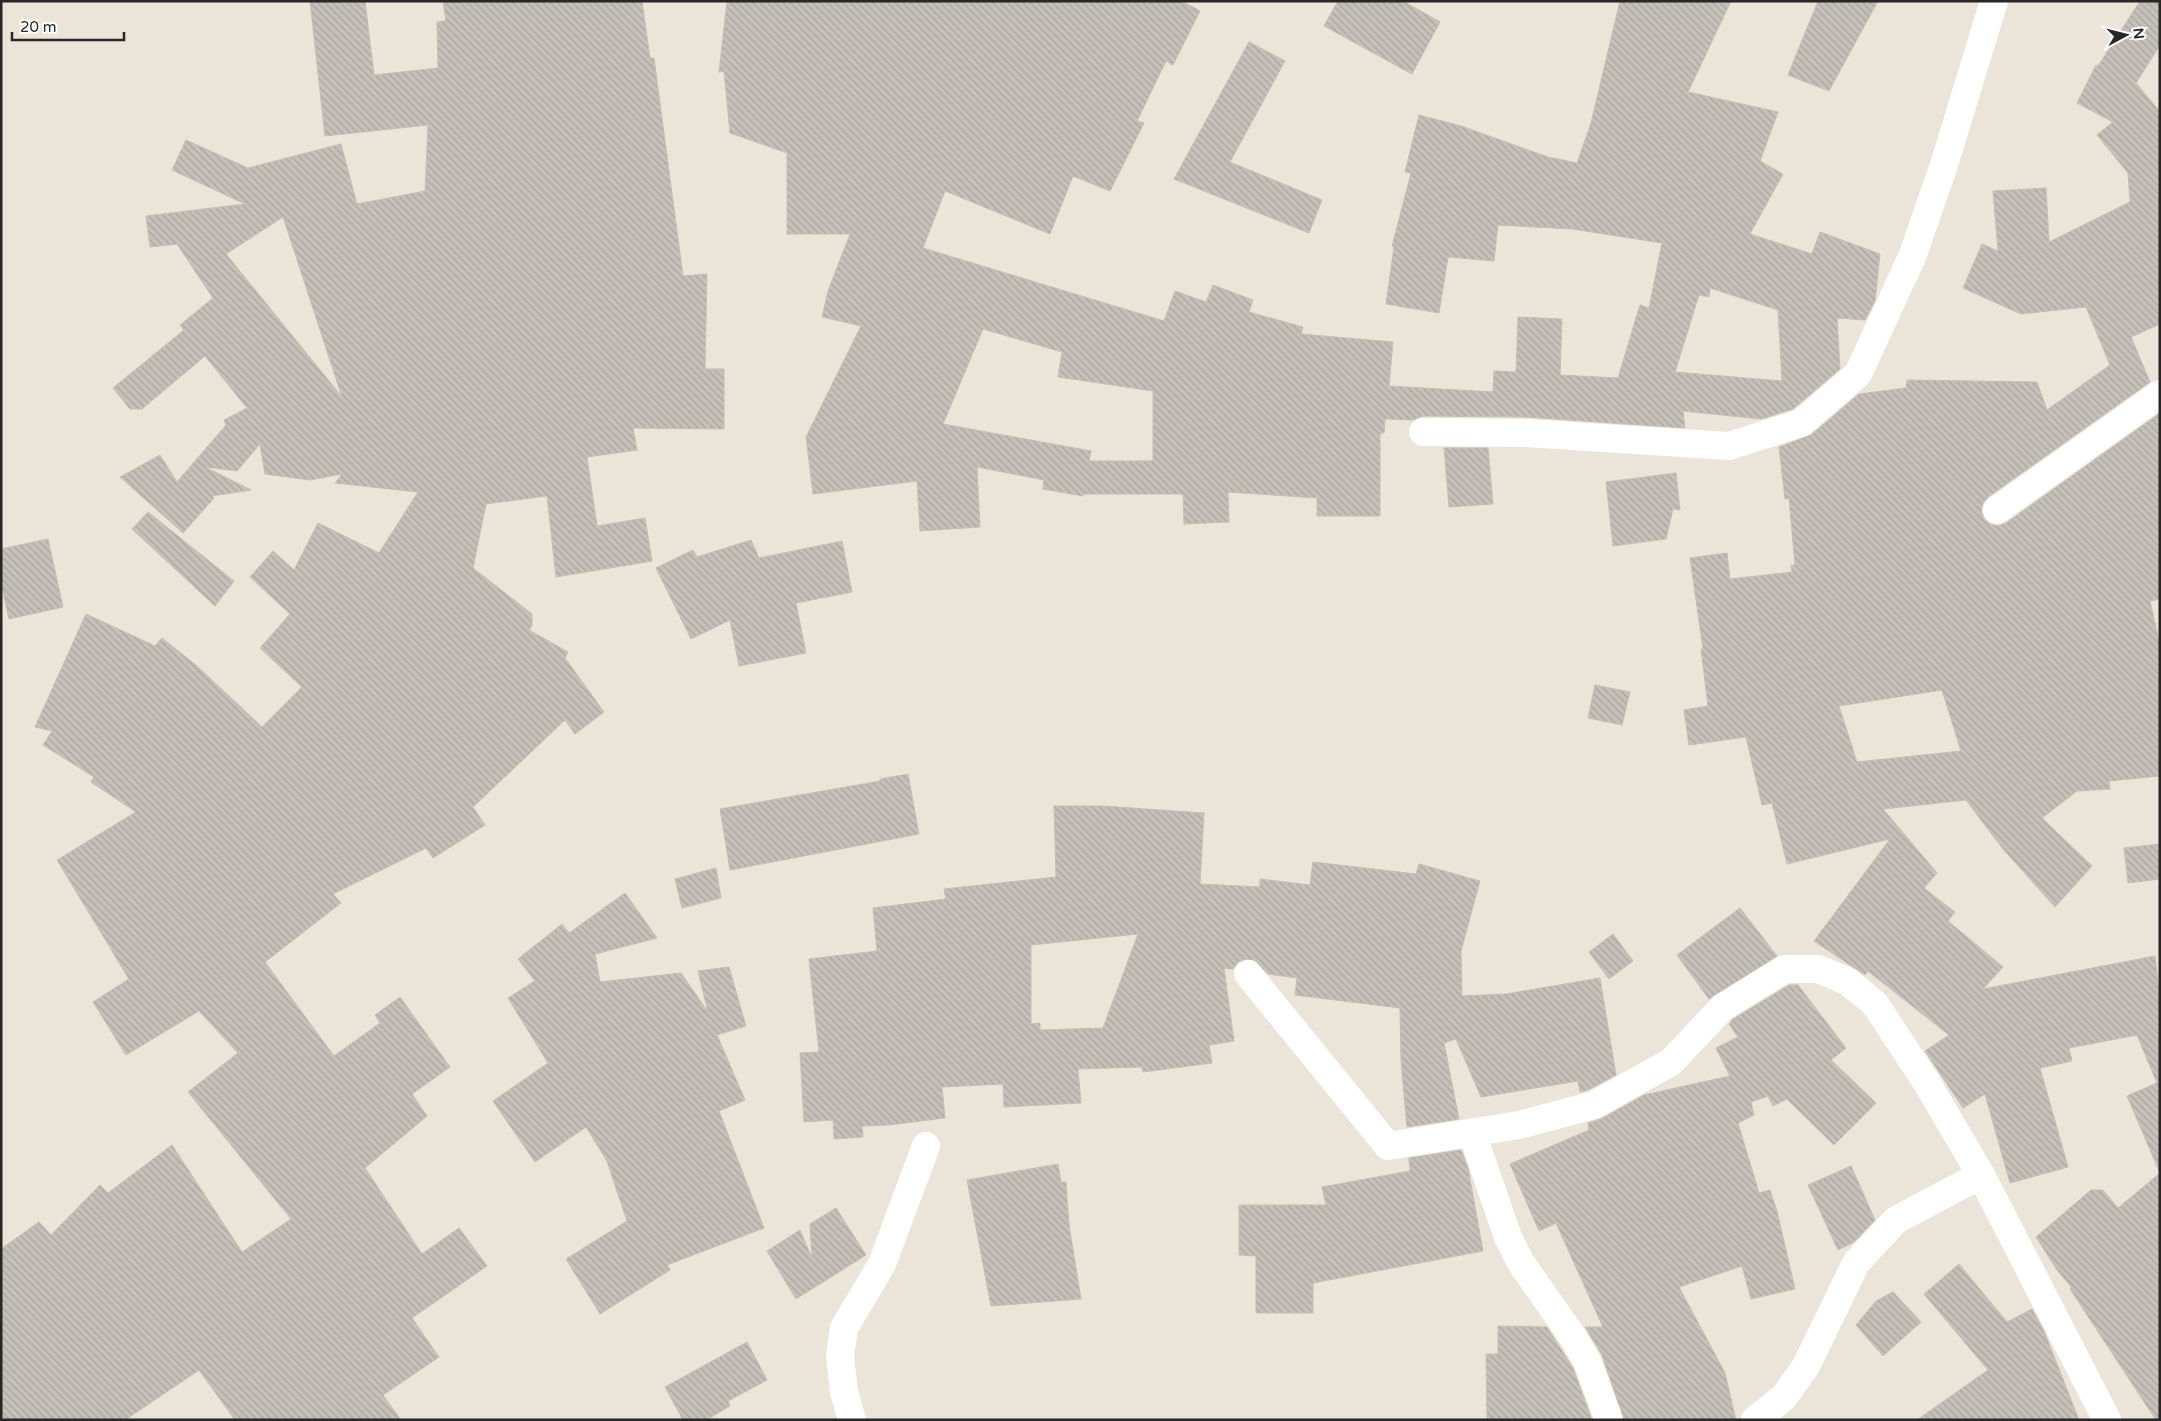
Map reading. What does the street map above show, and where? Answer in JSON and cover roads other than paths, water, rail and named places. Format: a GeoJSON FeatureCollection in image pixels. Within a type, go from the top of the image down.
{"type":"FeatureCollection","features":[{"type":"Feature","properties":{"kind":"street"},"geometry":{"type":"LineString","coordinates":[[1422,432],[1526,433],[1729,446],[1801,423],[1858,374],[1912,257],[1944,165],[1994,1]]}},
{"type":"Feature","properties":{"kind":"street"},"geometry":{"type":"LineString","coordinates":[[1996,510],[2160,394]]}},
{"type":"Feature","properties":{"kind":"street"},"geometry":{"type":"LineString","coordinates":[[1248,974],[1388,1146],[1519,1125],[1594,1105],[1670,1062],[1723,1008],[1784,969],[1818,970],[1847,981],[1875,1004],[1927,1083],[1981,1175],[2107,1420]]}},
{"type":"Feature","properties":{"kind":"street"},"geometry":{"type":"LineString","coordinates":[[1472,1134],[1508,1238],[1521,1264],[1573,1337],[1587,1361],[1609,1420]]}},
{"type":"Feature","properties":{"kind":"street"},"geometry":{"type":"LineString","coordinates":[[852,1420],[844,1392],[840,1356],[844,1328],[882,1264],[926,1146]]}},
{"type":"Feature","properties":{"kind":"street"},"geometry":{"type":"LineString","coordinates":[[1755,1420],[1784,1397],[1806,1366],[1856,1263],[1896,1220],[1981,1175]]}}]}
